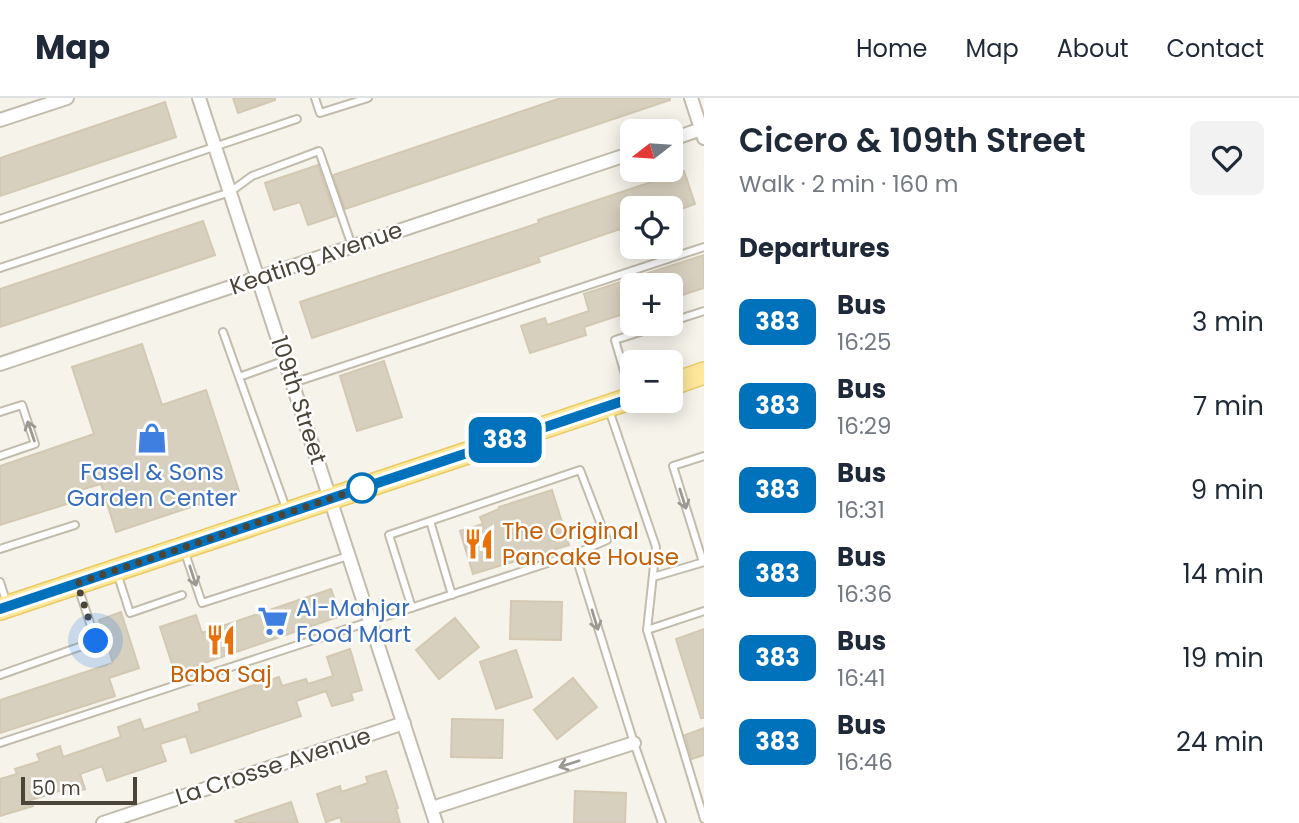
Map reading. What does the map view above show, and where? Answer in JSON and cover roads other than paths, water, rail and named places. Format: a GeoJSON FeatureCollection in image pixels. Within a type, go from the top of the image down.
{"type":"FeatureCollection","features":[{"type":"Feature","properties":{"kind":"main road"},"geometry":{"type":"LineString","coordinates":[[683,380],[704,373]]}},
{"type":"Feature","properties":{"kind":"main road"},"geometry":{"type":"LineString","coordinates":[[4,608],[620,402]]}},
{"type":"Feature","properties":{"kind":"street"},"geometry":{"type":"LineString","coordinates":[[0,120],[67,98]]}},
{"type":"Feature","properties":{"kind":"street","name":"109th Street"},"geometry":{"type":"LineString","coordinates":[[199,98],[436,823]]}},
{"type":"Feature","properties":{"kind":"street"},"geometry":{"type":"LineString","coordinates":[[683,137],[703,132],[691,98]]}},
{"type":"Feature","properties":{"kind":"street","name":"Keating Avenue"},"geometry":{"type":"LineString","coordinates":[[0,364],[620,157]]}},
{"type":"Feature","properties":{"kind":"street","name":"La Crosse Avenue"},"geometry":{"type":"LineString","coordinates":[[103,823],[404,723]]}},
{"type":"Feature","properties":{"kind":"street"},"geometry":{"type":"LineString","coordinates":[[432,808],[634,743]]}},
{"type":"Feature","properties":{"kind":"lane"},"geometry":{"type":"LineString","coordinates":[[314,98],[320,113],[368,98]]}},
{"type":"Feature","properties":{"kind":"lane"},"geometry":{"type":"LineString","coordinates":[[0,219],[297,119]]}},
{"type":"Feature","properties":{"kind":"lane"},"geometry":{"type":"LineString","coordinates":[[0,268],[230,192],[251,176],[318,151],[352,246]]}},
{"type":"Feature","properties":{"kind":"lane"},"geometry":{"type":"LineString","coordinates":[[293,383],[704,247]]}},
{"type":"Feature","properties":{"kind":"lane"},"geometry":{"type":"LineString","coordinates":[[683,318],[704,311]]}},
{"type":"Feature","properties":{"kind":"lane"},"geometry":{"type":"LineString","coordinates":[[223,331],[288,513]]}},
{"type":"Feature","properties":{"kind":"lane"},"geometry":{"type":"LineString","coordinates":[[620,357],[615,340],[628,336]]}},
{"type":"Feature","properties":{"kind":"lane"},"geometry":{"type":"LineString","coordinates":[[239,377],[286,360]]}},
{"type":"Feature","properties":{"kind":"lane"},"geometry":{"type":"LineString","coordinates":[[0,412],[22,405],[35,444],[0,456]]}},
{"type":"Feature","properties":{"kind":"lane"},"geometry":{"type":"LineString","coordinates":[[608,406],[656,547],[646,630],[704,819]]}},
{"type":"Feature","properties":{"kind":"lane"},"geometry":{"type":"LineString","coordinates":[[653,577],[704,562],[673,466],[704,456]]}},
{"type":"Feature","properties":{"kind":"lane"},"geometry":{"type":"LineString","coordinates":[[0,743],[575,555],[607,540],[580,470],[389,535],[412,608]]}},
{"type":"Feature","properties":{"kind":"lane"},"geometry":{"type":"LineString","coordinates":[[430,520],[452,595]]}},
{"type":"Feature","properties":{"kind":"lane"},"geometry":{"type":"LineString","coordinates":[[0,549],[75,525]]}},
{"type":"Feature","properties":{"kind":"lane"},"geometry":{"type":"LineString","coordinates":[[184,548],[202,603],[350,556]]}},
{"type":"Feature","properties":{"kind":"lane"},"geometry":{"type":"LineString","coordinates":[[575,555],[662,823]]}},
{"type":"Feature","properties":{"kind":"lane"},"geometry":{"type":"LineString","coordinates":[[117,570],[130,612],[182,595]]}},
{"type":"Feature","properties":{"kind":"lane"},"geometry":{"type":"LineString","coordinates":[[0,582],[4,608]]}},
{"type":"Feature","properties":{"kind":"lane"},"geometry":{"type":"LineString","coordinates":[[0,675],[96,641],[77,583]]}},
{"type":"Feature","properties":{"kind":"lane"},"geometry":{"type":"LineString","coordinates":[[646,630],[704,611]]}},
{"type":"Feature","properties":{"kind":"place","name":"Fasel & Sons Garden Center"},"geometry":{"type":"Point","coordinates":[152,438]}},
{"type":"Feature","properties":{"kind":"place","name":"The Original Pancake House"},"geometry":{"type":"Point","coordinates":[479,544]}},
{"type":"Feature","properties":{"kind":"place","name":"Al-Mahjar Food Mart"},"geometry":{"type":"Point","coordinates":[273,621]}},
{"type":"Feature","properties":{"kind":"place","name":"Baba Saj"},"geometry":{"type":"Point","coordinates":[221,640]}}]}
